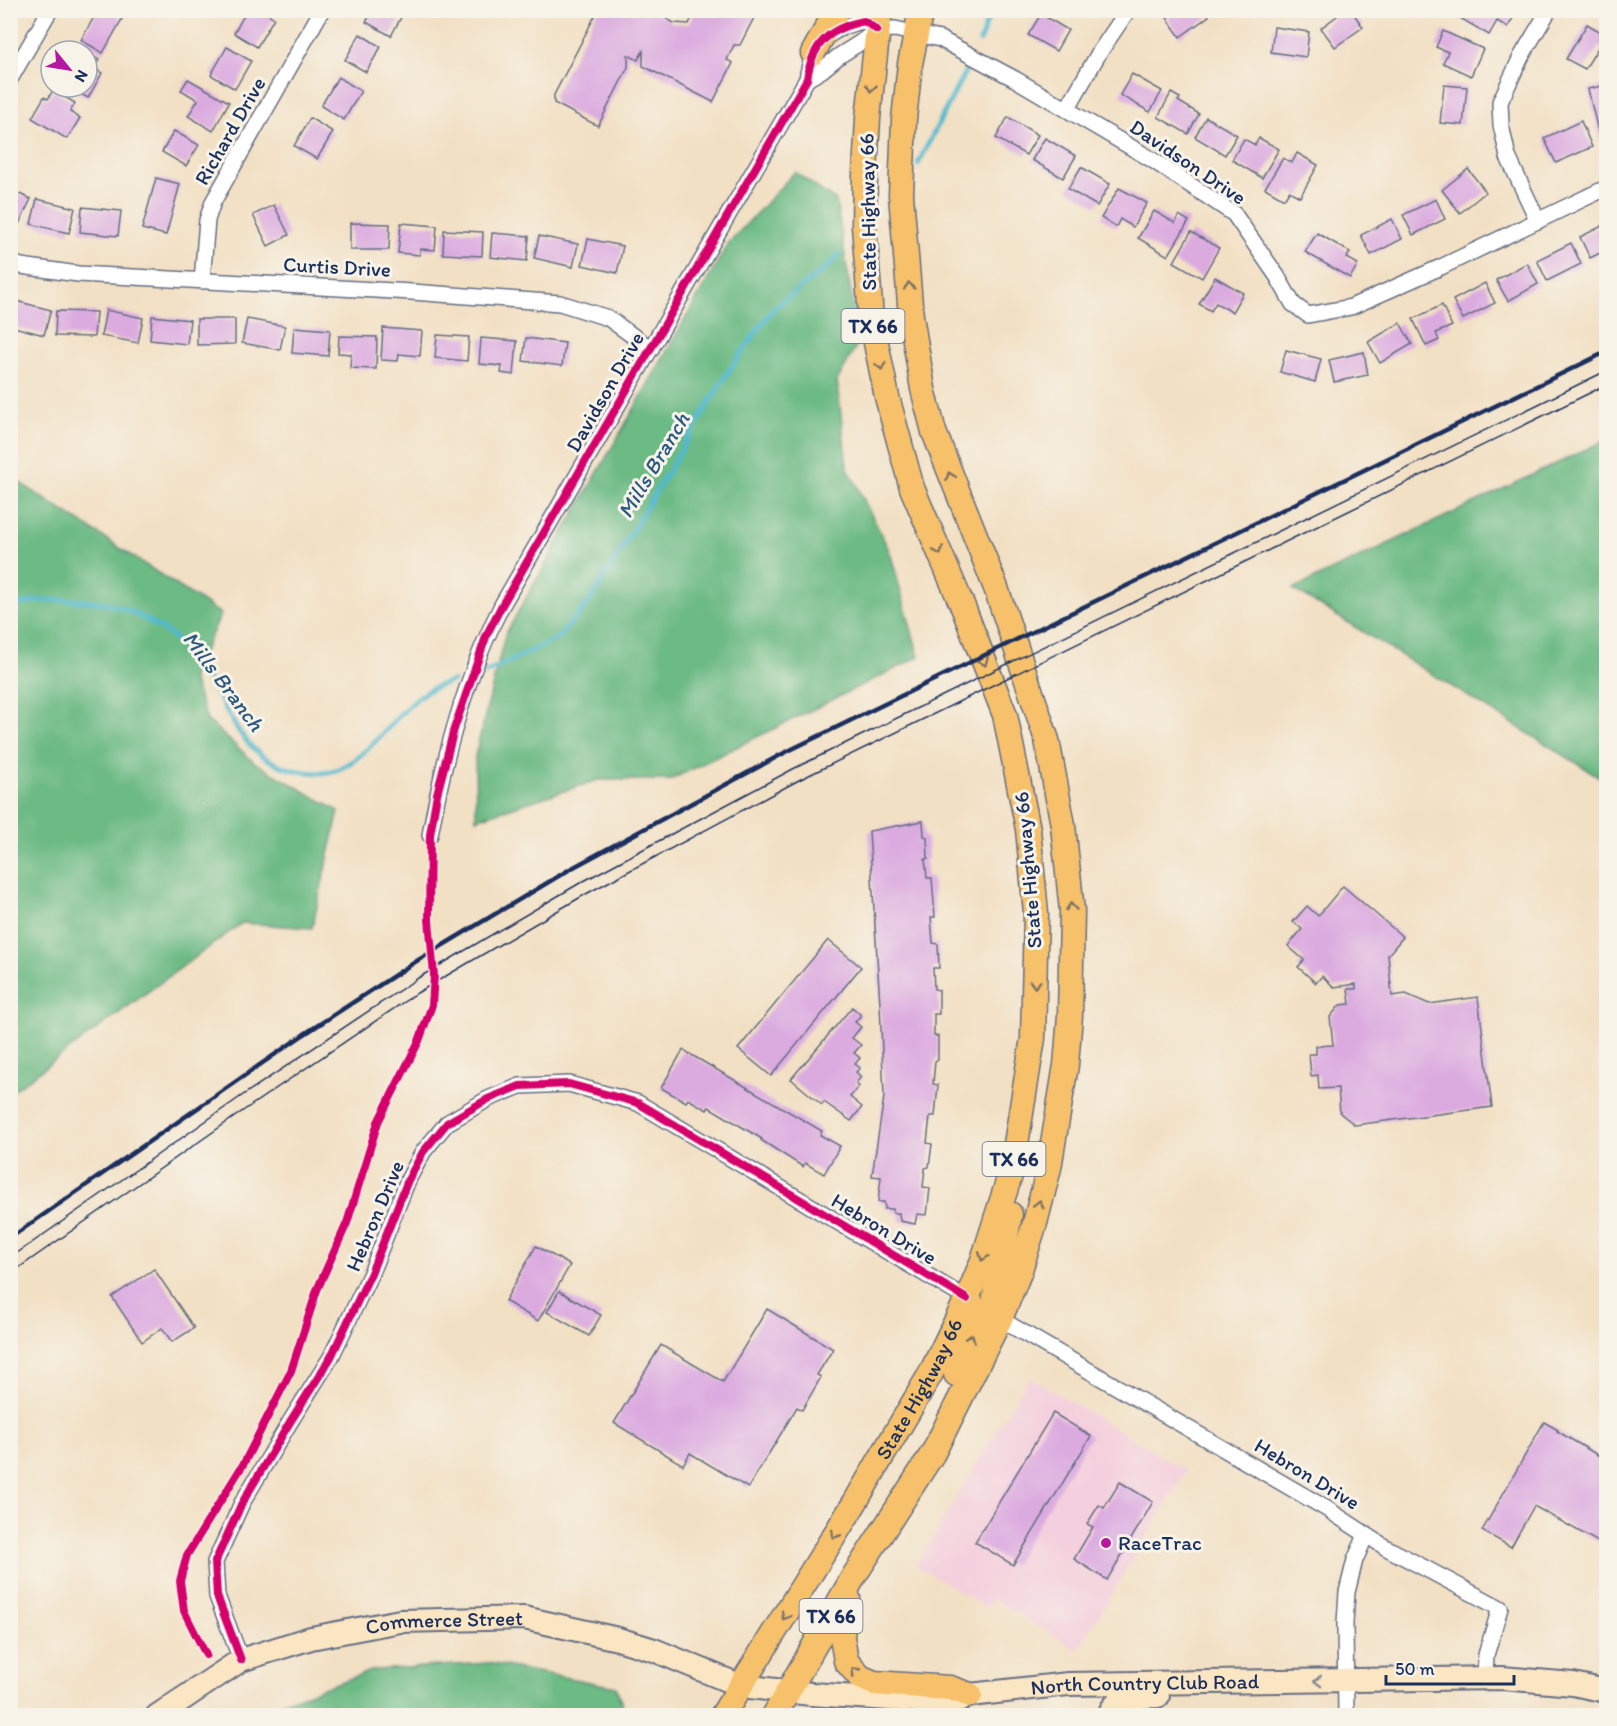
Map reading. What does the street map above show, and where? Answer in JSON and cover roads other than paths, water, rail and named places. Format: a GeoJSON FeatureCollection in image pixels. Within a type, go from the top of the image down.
{"type":"FeatureCollection","features":[{"type":"Feature","properties":{"kind":"main road"},"geometry":{"type":"LineString","coordinates":[[813,53],[837,10]]}},
{"type":"Feature","properties":{"kind":"main road","name":"State Highway 66"},"geometry":{"type":"LineString","coordinates":[[722,1716],[908,1413],[931,1373],[967,1299],[983,1260],[1010,1174],[1033,1038],[1036,913],[1028,829],[1005,715],[963,607],[912,488],[887,397],[871,318],[864,226],[865,172],[878,20]]}},
{"type":"Feature","properties":{"kind":"main road","name":"State Highway 66"},"geometry":{"type":"LineString","coordinates":[[779,1714],[787,1690],[854,1576],[933,1453],[1000,1319],[1019,1273],[1049,1168],[1066,1065],[1071,1016],[1072,910],[1063,825],[1047,740],[996,588],[934,432],[923,389],[911,316],[901,195],[904,119],[910,64],[919,21]]}},
{"type":"Feature","properties":{"kind":"main road"},"geometry":{"type":"LineString","coordinates":[[1000,1319],[997,1316],[994,1296],[1010,1219],[1010,1174]]}},
{"type":"Feature","properties":{"kind":"main road"},"geometry":{"type":"LineString","coordinates":[[933,1453],[940,1408],[976,1328],[977,1310],[967,1299]]}},
{"type":"Feature","properties":{"kind":"main road"},"geometry":{"type":"LineString","coordinates":[[854,1576],[844,1610],[842,1637],[846,1661],[860,1677],[874,1683],[950,1688],[970,1695]]}},
{"type":"Feature","properties":{"kind":"main road","name":"Commerce Street"},"geometry":{"type":"LineString","coordinates":[[157,1716],[241,1660],[311,1638],[400,1622],[524,1618],[618,1639],[654,1650],[741,1686]]}},
{"type":"Feature","properties":{"kind":"main road","name":"North Country Club Road"},"geometry":{"type":"LineString","coordinates":[[741,1686],[811,1694],[952,1703],[970,1695],[1068,1684],[1485,1678],[1574,1684],[1606,1691]]}},
{"type":"Feature","properties":{"kind":"main road"},"geometry":{"type":"LineString","coordinates":[[1109,1716],[1112,1707],[1122,1700],[1172,1695],[1205,1682]]}},
{"type":"Feature","properties":{"kind":"main road"},"geometry":{"type":"LineString","coordinates":[[741,1686],[779,1714]]}},
{"type":"Feature","properties":{"kind":"street"},"geometry":{"type":"LineString","coordinates":[[10,79],[50,10]]}},
{"type":"Feature","properties":{"kind":"street","name":"Richard Drive"},"geometry":{"type":"LineString","coordinates":[[202,281],[207,220],[213,202],[322,10]]}},
{"type":"Feature","properties":{"kind":"street"},"geometry":{"type":"LineString","coordinates":[[1067,109],[1099,53],[1128,10]]}},
{"type":"Feature","properties":{"kind":"street"},"geometry":{"type":"LineString","coordinates":[[1538,221],[1508,157],[1501,125],[1500,102],[1521,57],[1549,10]]}},
{"type":"Feature","properties":{"kind":"street","name":"Davidson Drive"},"geometry":{"type":"LineString","coordinates":[[807,79],[861,42],[878,20]]}},
{"type":"Feature","properties":{"kind":"street","name":"Davidson Drive"},"geometry":{"type":"LineString","coordinates":[[430,835],[437,794],[454,729],[487,634],[807,79],[813,53],[831,32],[864,21],[878,20],[895,29],[919,21],[940,39],[1067,109],[1151,159],[1234,214],[1277,276],[1293,304],[1308,315],[1351,307],[1441,267],[1606,188]]}},
{"type":"Feature","properties":{"kind":"street","name":"Curtis Drive"},"geometry":{"type":"LineString","coordinates":[[10,262],[21,266],[78,274],[412,292],[560,303],[608,318],[651,349]]}},
{"type":"Feature","properties":{"kind":"street","name":"Hebron Drive"},"geometry":{"type":"LineString","coordinates":[[241,1660],[217,1596],[215,1562],[242,1503],[331,1357],[370,1273],[408,1180],[423,1152],[447,1123],[488,1099],[520,1086],[569,1084],[638,1103],[967,1299]]}},
{"type":"Feature","properties":{"kind":"street","name":"Hebron Drive"},"geometry":{"type":"LineString","coordinates":[[1000,1319],[1327,1509],[1366,1535],[1500,1608],[1486,1655],[1485,1678]]}},
{"type":"Feature","properties":{"kind":"street"},"geometry":{"type":"LineString","coordinates":[[1346,1716],[1347,1592],[1355,1560],[1366,1535]]}},
{"type":"Feature","properties":{"kind":"waterway","name":"Mills Branch"},"geometry":{"type":"LineString","coordinates":[[980,41],[991,10]]}},
{"type":"Feature","properties":{"kind":"waterway","name":"Mills Branch"},"geometry":{"type":"LineString","coordinates":[[918,164],[968,66]]}},
{"type":"Feature","properties":{"kind":"waterway","name":"Mills Branch"},"geometry":{"type":"LineString","coordinates":[[483,674],[558,638],[590,601],[728,372],[773,309],[831,264],[839,255]]}},
{"type":"Feature","properties":{"kind":"waterway","name":"Mills Branch"},"geometry":{"type":"LineString","coordinates":[[10,609],[36,601],[82,601],[117,606],[146,620],[173,637],[197,662],[248,743],[266,758],[288,769],[318,773],[333,771],[347,765],[373,744],[420,696],[453,681]]}},
{"type":"Feature","properties":{"kind":"tram line"},"geometry":{"type":"LineString","coordinates":[[10,1258],[243,1095],[418,978],[580,883],[793,769],[1606,371]]}},
{"type":"Feature","properties":{"kind":"tram line"},"geometry":{"type":"LineString","coordinates":[[10,1274],[250,1106],[417,993],[586,894],[799,780],[1606,385]]}},
{"type":"Feature","properties":{"kind":"railway"},"geometry":{"type":"LineString","coordinates":[[10,1238],[303,1035],[415,962],[572,868],[786,752],[1606,352]]}},
{"type":"Feature","properties":{"kind":"place","name":"RaceTrac"},"geometry":{"type":"Point","coordinates":[1106,1543]}}]}
